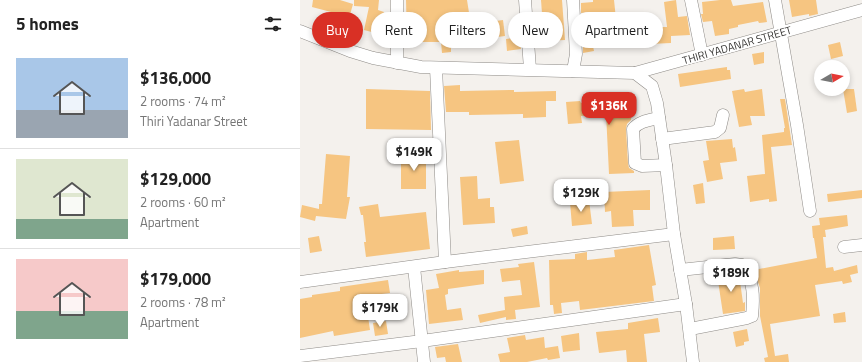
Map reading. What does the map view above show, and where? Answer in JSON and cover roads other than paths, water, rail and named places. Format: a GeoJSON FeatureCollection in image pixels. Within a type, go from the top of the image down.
{"type":"FeatureCollection","features":[{"type":"Feature","properties":{"kind":"street"},"geometry":{"type":"LineString","coordinates":[[397,0],[397,63]]}},
{"type":"Feature","properties":{"kind":"street"},"geometry":{"type":"LineString","coordinates":[[525,0],[530,70]]}},
{"type":"Feature","properties":{"kind":"street"},"geometry":{"type":"LineString","coordinates":[[573,0],[576,54],[573,70]]}},
{"type":"Feature","properties":{"kind":"street"},"geometry":{"type":"LineString","coordinates":[[691,0],[702,55]]}},
{"type":"Feature","properties":{"kind":"street"},"geometry":{"type":"LineString","coordinates":[[775,0],[797,125],[810,211]]}},
{"type":"Feature","properties":{"kind":"street","name":"THIRI YADANAR STREET"},"geometry":{"type":"LineString","coordinates":[[300,31],[350,51],[397,63],[436,68],[573,70],[635,73],[862,10]]}},
{"type":"Feature","properties":{"kind":"street"},"geometry":{"type":"LineString","coordinates":[[436,68],[445,262]]}},
{"type":"Feature","properties":{"kind":"street"},"geometry":{"type":"LineString","coordinates":[[635,73],[652,86],[657,103],[674,234],[690,328],[693,362]]}},
{"type":"Feature","properties":{"kind":"street"},"geometry":{"type":"LineString","coordinates":[[662,139],[715,132],[720,128],[723,115]]}},
{"type":"Feature","properties":{"kind":"street"},"geometry":{"type":"LineString","coordinates":[[659,118],[643,122],[636,125],[633,129],[635,163],[642,166],[666,165]]}},
{"type":"Feature","properties":{"kind":"street"},"geometry":{"type":"LineString","coordinates":[[300,282],[445,262],[674,234]]}},
{"type":"Feature","properties":{"kind":"street"},"geometry":{"type":"LineString","coordinates":[[844,247],[862,245]]}},
{"type":"Feature","properties":{"kind":"street"},"geometry":{"type":"LineString","coordinates":[[680,270],[735,264],[742,265],[748,272],[753,293],[752,316],[690,328]]}},
{"type":"Feature","properties":{"kind":"street"},"geometry":{"type":"LineString","coordinates":[[414,267],[424,362]]}},
{"type":"Feature","properties":{"kind":"street"},"geometry":{"type":"LineString","coordinates":[[300,356],[422,341],[686,304]]}}]}
